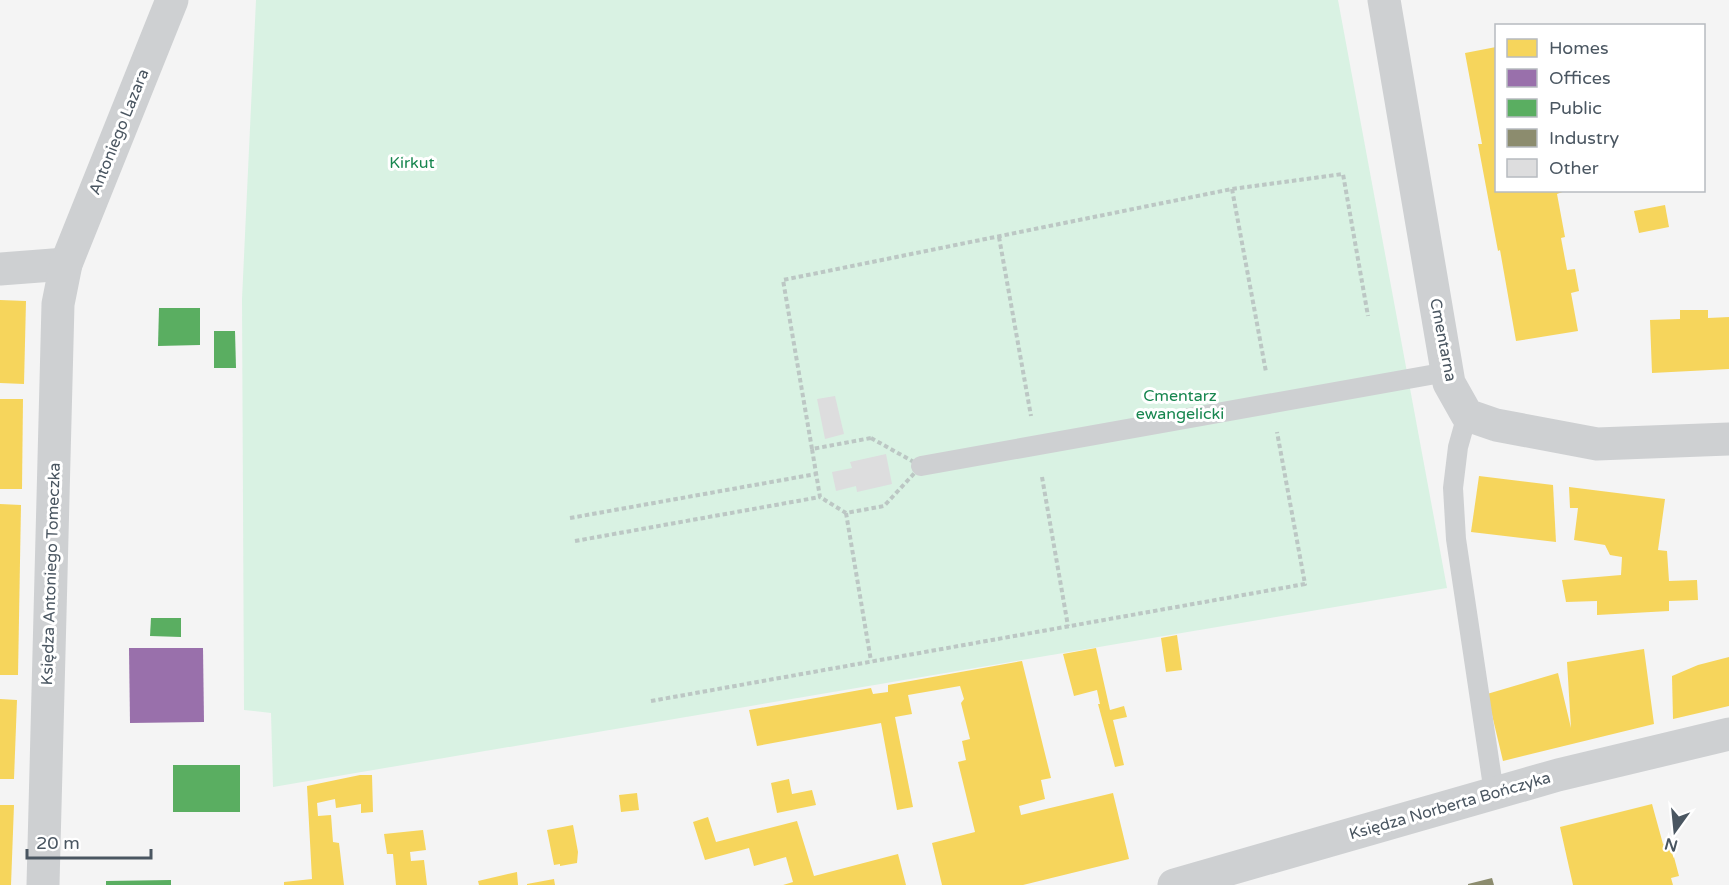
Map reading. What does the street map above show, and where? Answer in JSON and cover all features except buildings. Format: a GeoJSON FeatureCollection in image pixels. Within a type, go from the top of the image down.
{"type":"FeatureCollection","features":[{"type":"Feature","properties":{"kind":"street","name":"Antoniego Lazara"},"geometry":{"type":"LineString","coordinates":[[66,264],[172,0]]}},
{"type":"Feature","properties":{"kind":"street","name":"Cmentarna"},"geometry":{"type":"LineString","coordinates":[[1383,0],[1449,383],[1467,415]]}},
{"type":"Feature","properties":{"kind":"street"},"geometry":{"type":"LineString","coordinates":[[0,268],[66,264]]}},
{"type":"Feature","properties":{"kind":"street","name":"Księdza Antoniego Tomeczka"},"geometry":{"type":"LineString","coordinates":[[43,885],[58,304],[66,264]]}},
{"type":"Feature","properties":{"kind":"street"},"geometry":{"type":"LineString","coordinates":[[1467,415],[1496,425],[1597,444],[1729,439]]}},
{"type":"Feature","properties":{"kind":"street","name":"Księdza Norberta Bończyka"},"geometry":{"type":"LineString","coordinates":[[1174,885],[1558,775],[1729,734]]}},
{"type":"Feature","properties":{"kind":"lane"},"geometry":{"type":"LineString","coordinates":[[921,466],[1447,372]]}},
{"type":"Feature","properties":{"kind":"lane"},"geometry":{"type":"LineString","coordinates":[[1467,415],[1458,447],[1453,488],[1456,539],[1494,793]]}},
{"type":"Feature","properties":{"kind":"path"},"geometry":{"type":"LineString","coordinates":[[820,497],[783,280],[1232,189],[1343,174],[1368,316]]}},
{"type":"Feature","properties":{"kind":"path"},"geometry":{"type":"LineString","coordinates":[[651,701],[1305,584],[1232,189]]}},
{"type":"Feature","properties":{"kind":"path"},"geometry":{"type":"LineString","coordinates":[[575,541],[820,497],[846,513],[884,506],[921,466],[871,438],[812,449]]}},
{"type":"Feature","properties":{"kind":"path"},"geometry":{"type":"LineString","coordinates":[[570,518],[816,474]]}},
{"type":"Feature","properties":{"kind":"path"},"geometry":{"type":"LineString","coordinates":[[846,513],[871,661]]}},
{"type":"Feature","properties":{"kind":"green space","name":"Cmentarz ewangelicki"},"geometry":{"type":"Polygon","coordinates":[[[256,0],[1338,0],[1447,588],[273,787],[271,713],[244,710],[242,299],[256,0]]]}},
{"type":"Feature","properties":{"kind":"park label","name":"Kirkut"},"geometry":{"type":"Point","coordinates":[412,163]}}]}
